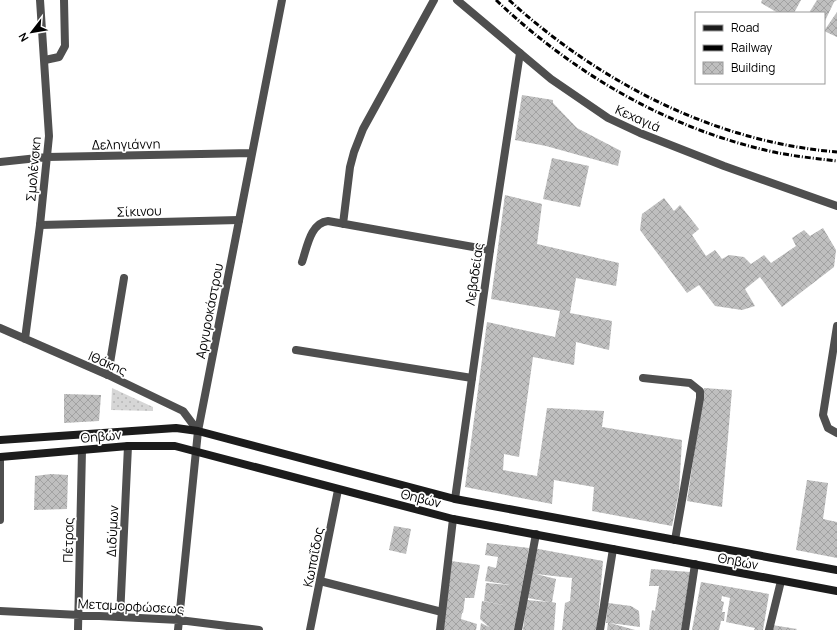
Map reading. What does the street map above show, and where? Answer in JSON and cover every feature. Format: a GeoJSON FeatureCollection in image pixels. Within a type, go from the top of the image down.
{"type":"FeatureCollection","features":[{"type":"Feature","properties":{"kind":"main road","name":"Θηβών"},"geometry":{"type":"LineString","coordinates":[[0,440],[176,428],[198,431],[455,499],[837,570]]}},
{"type":"Feature","properties":{"kind":"main road","name":"Θηβών"},"geometry":{"type":"LineString","coordinates":[[0,457],[128,446],[175,446],[453,519],[837,591]]}},
{"type":"Feature","properties":{"kind":"street","name":"Σμολένσκη"},"geometry":{"type":"LineString","coordinates":[[25,339],[40,225],[49,136],[40,0]]}},
{"type":"Feature","properties":{"kind":"street"},"geometry":{"type":"LineString","coordinates":[[45,60],[59,57],[65,46],[64,0]]}},
{"type":"Feature","properties":{"kind":"street","name":"Αργυροκάστρου"},"geometry":{"type":"LineString","coordinates":[[178,630],[198,431],[282,0]]}},
{"type":"Feature","properties":{"kind":"street"},"geometry":{"type":"LineString","coordinates":[[344,224],[350,167],[363,129],[434,0]]}},
{"type":"Feature","properties":{"kind":"street","name":"Κεχαγιά"},"geometry":{"type":"LineString","coordinates":[[457,0],[551,79],[608,118],[640,133],[724,166],[837,206]]}},
{"type":"Feature","properties":{"kind":"street","name":"Λεβαδείας"},"geometry":{"type":"LineString","coordinates":[[455,499],[490,250],[520,53]]}},
{"type":"Feature","properties":{"kind":"street","name":"Δεληγιάννη"},"geometry":{"type":"LineString","coordinates":[[0,162],[47,157],[252,153]]}},
{"type":"Feature","properties":{"kind":"street","name":"Σίκινου"},"geometry":{"type":"LineString","coordinates":[[40,225],[239,220]]}},
{"type":"Feature","properties":{"kind":"street"},"geometry":{"type":"LineString","coordinates":[[302,262],[317,225],[328,221],[490,250]]}},
{"type":"Feature","properties":{"kind":"street"},"geometry":{"type":"LineString","coordinates":[[108,375],[124,278]]}},
{"type":"Feature","properties":{"kind":"street"},"geometry":{"type":"LineString","coordinates":[[837,326],[823,415],[828,428],[837,433]]}},
{"type":"Feature","properties":{"kind":"street","name":"Ιθάκης"},"geometry":{"type":"LineString","coordinates":[[0,328],[108,375],[183,411],[198,431]]}},
{"type":"Feature","properties":{"kind":"street"},"geometry":{"type":"LineString","coordinates":[[296,350],[472,378]]}},
{"type":"Feature","properties":{"kind":"street"},"geometry":{"type":"LineString","coordinates":[[642,378],[690,383],[700,391],[675,540]]}},
{"type":"Feature","properties":{"kind":"street","name":"Διδύμων"},"geometry":{"type":"LineString","coordinates":[[120,617],[128,446]]}},
{"type":"Feature","properties":{"kind":"street","name":"Πέτρας"},"geometry":{"type":"LineString","coordinates":[[78,630],[82,450]]}},
{"type":"Feature","properties":{"kind":"street"},"geometry":{"type":"LineString","coordinates":[[0,457],[0,520]]}},
{"type":"Feature","properties":{"kind":"street","name":"Κωπαΐδος"},"geometry":{"type":"LineString","coordinates":[[310,630],[338,490]]}},
{"type":"Feature","properties":{"kind":"street"},"geometry":{"type":"LineString","coordinates":[[440,630],[453,519]]}},
{"type":"Feature","properties":{"kind":"street"},"geometry":{"type":"LineString","coordinates":[[518,630],[536,534]]}},
{"type":"Feature","properties":{"kind":"street"},"geometry":{"type":"LineString","coordinates":[[600,630],[613,549]]}},
{"type":"Feature","properties":{"kind":"street"},"geometry":{"type":"LineString","coordinates":[[685,630],[695,564]]}},
{"type":"Feature","properties":{"kind":"street"},"geometry":{"type":"LineString","coordinates":[[769,630],[781,581]]}},
{"type":"Feature","properties":{"kind":"street"},"geometry":{"type":"LineString","coordinates":[[320,582],[442,612]]}},
{"type":"Feature","properties":{"kind":"street","name":"Μεταμορφώσεως"},"geometry":{"type":"LineString","coordinates":[[0,611],[179,620],[259,630]]}},
{"type":"Feature","properties":{"kind":"shaded area"},"geometry":{"type":"Polygon","coordinates":[[[112,388],[153,407],[153,411],[111,410],[112,388]]]}},
{"type":"Feature","properties":{"kind":"building"},"geometry":{"type":"Polygon","coordinates":[[[762,0],[801,0],[795,12],[776,12],[761,3],[762,0]]]}},
{"type":"Feature","properties":{"kind":"building"},"geometry":{"type":"Polygon","coordinates":[[[817,0],[837,0],[834,2],[825,21],[825,12],[810,12],[817,0]]]}},
{"type":"Feature","properties":{"kind":"building"},"geometry":{"type":"Polygon","coordinates":[[[837,12],[837,37],[825,31],[837,12]]]}},
{"type":"Feature","properties":{"kind":"building"},"geometry":{"type":"Polygon","coordinates":[[[522,95],[553,100],[553,103],[577,128],[621,151],[618,166],[546,146],[515,140],[522,95]]]}},
{"type":"Feature","properties":{"kind":"building"},"geometry":{"type":"Polygon","coordinates":[[[552,158],[589,166],[580,207],[543,199],[552,158]]]}},
{"type":"Feature","properties":{"kind":"building"},"geometry":{"type":"Polygon","coordinates":[[[505,195],[542,204],[537,244],[619,263],[616,286],[576,278],[570,313],[612,321],[609,350],[576,342],[574,365],[533,357],[519,457],[504,454],[503,470],[537,476],[547,408],[604,411],[602,427],[682,440],[679,492],[672,526],[592,511],[594,487],[554,480],[552,504],[465,487],[487,322],[555,337],[560,311],[491,299],[505,195]]]}},
{"type":"Feature","properties":{"kind":"building"},"geometry":{"type":"Polygon","coordinates":[[[664,198],[674,211],[680,205],[699,229],[692,235],[706,256],[715,250],[722,259],[729,255],[744,257],[751,264],[764,255],[771,263],[796,246],[792,238],[804,230],[810,236],[823,228],[836,250],[834,267],[782,307],[760,277],[745,289],[755,306],[742,310],[715,306],[699,285],[687,293],[640,230],[642,214],[664,198]]]}},
{"type":"Feature","properties":{"kind":"building"},"geometry":{"type":"Polygon","coordinates":[[[704,388],[732,390],[722,507],[687,501],[704,388]]]}},
{"type":"Feature","properties":{"kind":"building"},"geometry":{"type":"Polygon","coordinates":[[[64,394],[101,395],[99,421],[64,423],[64,394]]]}},
{"type":"Feature","properties":{"kind":"building"},"geometry":{"type":"Polygon","coordinates":[[[51,474],[68,475],[67,509],[34,510],[35,476],[51,474]]]}},
{"type":"Feature","properties":{"kind":"building"},"geometry":{"type":"Polygon","coordinates":[[[807,480],[828,483],[823,519],[837,522],[837,558],[796,550],[807,480]]]}},
{"type":"Feature","properties":{"kind":"building"},"geometry":{"type":"Polygon","coordinates":[[[394,526],[411,529],[406,554],[389,550],[394,526]]]}},
{"type":"Feature","properties":{"kind":"building"},"geometry":{"type":"Polygon","coordinates":[[[487,543],[529,548],[514,630],[480,630],[481,623],[489,627],[480,619],[482,601],[503,605],[484,601],[486,583],[510,585],[485,581],[488,566],[496,568],[498,557],[485,555],[487,543]]]}},
{"type":"Feature","properties":{"kind":"building"},"geometry":{"type":"Polygon","coordinates":[[[533,548],[603,561],[597,630],[562,630],[565,603],[570,601],[572,578],[536,574],[556,579],[552,602],[556,603],[554,630],[523,630],[527,600],[549,602],[528,598],[533,548]]]}},
{"type":"Feature","properties":{"kind":"building"},"geometry":{"type":"Polygon","coordinates":[[[451,561],[480,565],[474,598],[465,598],[463,613],[455,612],[462,613],[461,619],[477,624],[476,630],[441,630],[451,561]]]}},
{"type":"Feature","properties":{"kind":"building"},"geometry":{"type":"Polygon","coordinates":[[[651,569],[690,572],[681,630],[649,630],[652,610],[655,611],[659,586],[649,586],[651,569]]]}},
{"type":"Feature","properties":{"kind":"building"},"geometry":{"type":"Polygon","coordinates":[[[701,582],[769,594],[763,630],[754,630],[755,628],[726,622],[730,598],[722,596],[721,601],[724,602],[722,612],[725,612],[724,621],[721,621],[719,630],[692,630],[701,582]]]}},
{"type":"Feature","properties":{"kind":"building"},"geometry":{"type":"Polygon","coordinates":[[[608,603],[631,606],[639,611],[640,627],[610,623],[635,630],[607,630],[608,623],[606,623],[608,603]]]}},
{"type":"Feature","properties":{"kind":"building"},"geometry":{"type":"Polygon","coordinates":[[[772,625],[797,629],[771,630],[772,625]]]}},
{"type":"Feature","properties":{"kind":"railway"},"geometry":{"type":"LineString","coordinates":[[496,0],[525,26],[588,73],[655,111],[691,127],[727,140],[765,150],[837,161]]}},
{"type":"Feature","properties":{"kind":"railway"},"geometry":{"type":"LineString","coordinates":[[509,0],[544,30],[581,57],[620,81],[661,103],[703,121],[747,136],[791,146],[837,152]]}}]}
